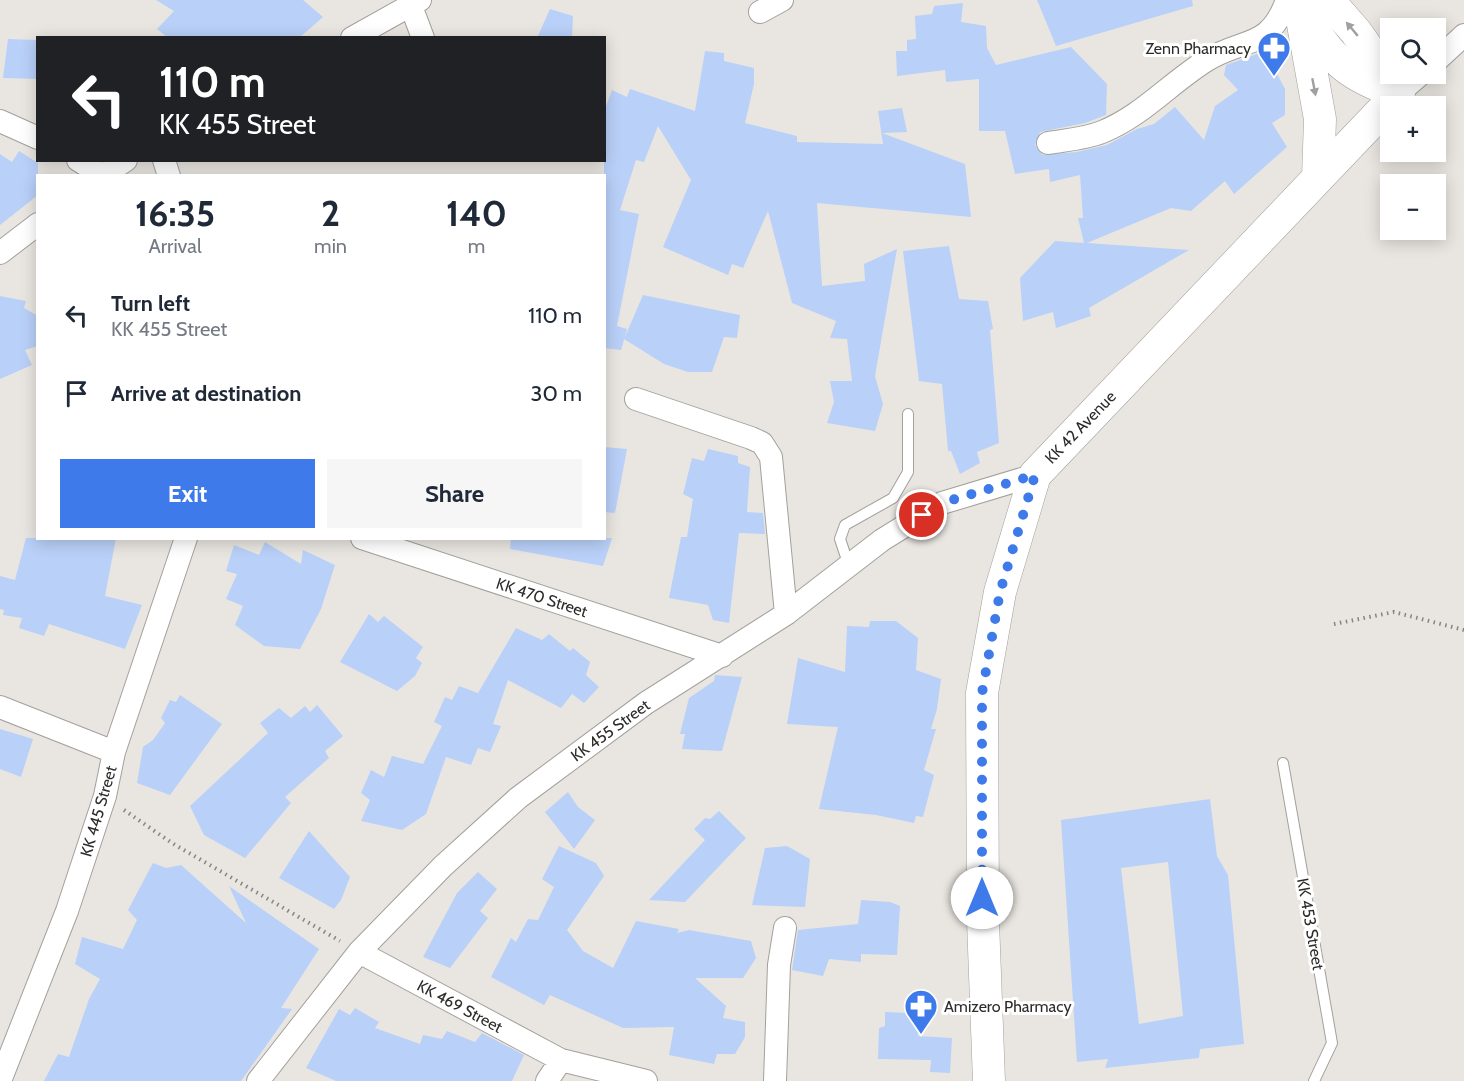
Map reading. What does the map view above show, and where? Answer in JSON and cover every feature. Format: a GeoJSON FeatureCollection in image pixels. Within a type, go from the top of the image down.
{"type":"FeatureCollection","features":[{"type":"Feature","properties":{"kind":"main road","name":"KK 42 Avenue"},"geometry":{"type":"LineString","coordinates":[[1303,2],[1321,43],[1340,63],[1367,82],[1380,82]]}},
{"type":"Feature","properties":{"kind":"main road"},"geometry":{"type":"LineString","coordinates":[[1303,2],[1320,119],[1318,178]]}},
{"type":"Feature","properties":{"kind":"main road","name":"KK 42 Avenue"},"geometry":{"type":"LineString","coordinates":[[989,1081],[983,921],[982,693],[1000,592],[1035,475],[1409,84]]}},
{"type":"Feature","properties":{"kind":"street"},"geometry":{"type":"LineString","coordinates":[[760,12],[782,0]]}},
{"type":"Feature","properties":{"kind":"street"},"geometry":{"type":"LineString","coordinates":[[1048,143],[1100,133],[1136,114],[1208,60],[1260,38],[1303,2]]}},
{"type":"Feature","properties":{"kind":"street"},"geometry":{"type":"LineString","coordinates":[[355,36],[415,3],[423,36]]}},
{"type":"Feature","properties":{"kind":"street"},"geometry":{"type":"LineString","coordinates":[[1446,52],[1464,35]]}},
{"type":"Feature","properties":{"kind":"street"},"geometry":{"type":"LineString","coordinates":[[0,121],[36,137]]}},
{"type":"Feature","properties":{"kind":"street"},"geometry":{"type":"LineString","coordinates":[[81,162],[100,174]]}},
{"type":"Feature","properties":{"kind":"street"},"geometry":{"type":"LineString","coordinates":[[104,174],[123,162]]}},
{"type":"Feature","properties":{"kind":"street"},"geometry":{"type":"LineString","coordinates":[[0,253],[36,226]]}},
{"type":"Feature","properties":{"kind":"street"},"geometry":{"type":"LineString","coordinates":[[636,399],[751,438],[768,450],[771,457],[786,614]]}},
{"type":"Feature","properties":{"kind":"street","name":"KK 455 Street"},"geometry":{"type":"LineString","coordinates":[[258,1081],[359,952],[443,866],[518,798],[646,703],[786,614],[882,540],[942,503],[1035,475]]}},
{"type":"Feature","properties":{"kind":"street","name":"KK 445 Street"},"geometry":{"type":"LineString","coordinates":[[0,1080],[67,911],[105,796],[114,752],[185,540]]}},
{"type":"Feature","properties":{"kind":"street","name":"KK 470 Street"},"geometry":{"type":"LineString","coordinates":[[368,540],[722,656]]}},
{"type":"Feature","properties":{"kind":"street"},"geometry":{"type":"LineString","coordinates":[[0,707],[114,752]]}},
{"type":"Feature","properties":{"kind":"street"},"geometry":{"type":"LineString","coordinates":[[775,1081],[779,965],[785,928]]}},
{"type":"Feature","properties":{"kind":"street","name":"KK 469 Street"},"geometry":{"type":"LineString","coordinates":[[359,952],[561,1060]]}},
{"type":"Feature","properties":{"kind":"street"},"geometry":{"type":"LineString","coordinates":[[546,1081],[561,1060],[646,1081]]}},
{"type":"Feature","properties":{"kind":"lane"},"geometry":{"type":"LineString","coordinates":[[849,566],[840,539],[845,525],[893,498],[908,472],[908,414]]}},
{"type":"Feature","properties":{"kind":"lane","name":"KK 453 Street"},"geometry":{"type":"LineString","coordinates":[[1283,763],[1332,1043],[1314,1081]]}},
{"type":"Feature","properties":{"kind":"path"},"geometry":{"type":"LineString","coordinates":[[1334,624],[1394,612],[1464,630]]}},
{"type":"Feature","properties":{"kind":"path"},"geometry":{"type":"LineString","coordinates":[[105,796],[172,843],[359,952]]}},
{"type":"Feature","properties":{"kind":"building"},"geometry":{"type":"Polygon","coordinates":[[[156,0],[303,0],[323,17],[301,36],[166,36],[157,29],[174,11],[156,0]]]}},
{"type":"Feature","properties":{"kind":"building"},"geometry":{"type":"Polygon","coordinates":[[[1037,0],[1192,0],[1193,6],[1056,46],[1037,0]]]}},
{"type":"Feature","properties":{"kind":"building"},"geometry":{"type":"Polygon","coordinates":[[[963,3],[961,22],[986,26],[987,48],[996,65],[1071,47],[1107,84],[1106,115],[1085,123],[1040,132],[1035,145],[1043,155],[1077,152],[1107,145],[1137,129],[1154,124],[1175,107],[1204,140],[1215,106],[1238,90],[1224,75],[1226,65],[1271,49],[1278,65],[1275,70],[1285,89],[1285,115],[1272,123],[1287,147],[1234,194],[1225,181],[1191,211],[1171,208],[1087,243],[1189,250],[1089,308],[1091,316],[1056,328],[1053,312],[1023,321],[1020,278],[1055,241],[1084,243],[1078,218],[1083,218],[1080,175],[1050,182],[1049,169],[1015,174],[1005,131],[979,131],[979,79],[946,82],[945,70],[897,76],[896,51],[907,51],[907,40],[916,39],[915,16],[932,14],[934,6],[963,3]]]}},
{"type":"Feature","properties":{"kind":"building"},"geometry":{"type":"Polygon","coordinates":[[[550,9],[573,16],[572,36],[538,36],[550,9]]]}},
{"type":"Feature","properties":{"kind":"building"},"geometry":{"type":"Polygon","coordinates":[[[8,39],[36,40],[36,79],[3,78],[8,39]]]}},
{"type":"Feature","properties":{"kind":"building"},"geometry":{"type":"Polygon","coordinates":[[[705,51],[724,53],[724,61],[754,68],[754,84],[745,123],[797,136],[797,142],[883,144],[878,111],[902,108],[907,132],[882,133],[965,164],[971,217],[817,203],[822,286],[865,281],[864,264],[897,249],[875,376],[883,404],[875,431],[827,423],[834,402],[830,381],[852,381],[847,339],[830,338],[836,321],[792,303],[768,211],[743,268],[732,264],[728,275],[663,247],[691,180],[658,126],[644,162],[636,160],[620,210],[639,214],[617,326],[627,329],[621,350],[606,348],[606,174],[604,174],[604,162],[606,162],[606,106],[612,90],[627,97],[630,89],[695,111],[705,51]]]}},
{"type":"Feature","properties":{"kind":"building"},"geometry":{"type":"Polygon","coordinates":[[[19,151],[38,163],[36,197],[0,225],[0,154],[12,162],[19,151]]]}},
{"type":"Feature","properties":{"kind":"building"},"geometry":{"type":"Polygon","coordinates":[[[949,246],[959,299],[988,301],[993,329],[990,330],[999,443],[977,452],[980,463],[960,474],[951,451],[948,451],[942,384],[919,381],[903,251],[949,246]]]}},
{"type":"Feature","properties":{"kind":"building"},"geometry":{"type":"Polygon","coordinates":[[[643,295],[740,315],[737,338],[724,337],[712,372],[688,372],[664,364],[624,339],[643,295]]]}},
{"type":"Feature","properties":{"kind":"building"},"geometry":{"type":"Polygon","coordinates":[[[0,296],[26,301],[24,308],[36,315],[36,347],[25,350],[32,365],[0,379],[0,296]]]}},
{"type":"Feature","properties":{"kind":"building"},"geometry":{"type":"Polygon","coordinates":[[[606,447],[627,449],[615,513],[606,512],[606,447]]]}},
{"type":"Feature","properties":{"kind":"building"},"geometry":{"type":"Polygon","coordinates":[[[708,449],[738,456],[738,463],[750,467],[747,512],[763,513],[765,534],[739,533],[729,623],[713,620],[708,605],[669,598],[681,537],[687,537],[693,499],[683,494],[692,458],[704,461],[708,449]]]}},
{"type":"Feature","properties":{"kind":"building"},"geometry":{"type":"Polygon","coordinates":[[[26,538],[116,540],[105,596],[142,605],[125,649],[49,624],[44,636],[19,628],[22,618],[3,615],[4,610],[0,609],[0,576],[15,580],[26,538]]]}},
{"type":"Feature","properties":{"kind":"building"},"geometry":{"type":"Polygon","coordinates":[[[606,538],[612,538],[603,566],[510,549],[511,540],[606,540],[606,538]]]}},
{"type":"Feature","properties":{"kind":"building"},"geometry":{"type":"Polygon","coordinates":[[[265,542],[301,564],[303,550],[335,565],[321,609],[300,649],[264,646],[235,625],[243,606],[226,599],[237,574],[226,571],[234,545],[259,555],[265,542]]]}},
{"type":"Feature","properties":{"kind":"building"},"geometry":{"type":"Polygon","coordinates":[[[369,614],[378,622],[384,616],[423,647],[416,658],[422,663],[415,676],[397,691],[340,662],[369,614]]]}},
{"type":"Feature","properties":{"kind":"building"},"geometry":{"type":"Polygon","coordinates":[[[870,621],[896,621],[918,638],[916,670],[941,679],[937,709],[931,729],[936,729],[924,770],[934,775],[923,817],[916,816],[914,823],[876,815],[819,809],[838,727],[787,724],[798,658],[845,672],[847,626],[869,627],[870,621]]]}},
{"type":"Feature","properties":{"kind":"building"},"geometry":{"type":"Polygon","coordinates":[[[516,628],[542,640],[549,634],[570,651],[573,648],[590,662],[586,675],[599,687],[584,703],[572,694],[561,708],[508,680],[493,724],[501,726],[490,752],[478,748],[471,765],[446,757],[426,814],[402,830],[361,821],[370,800],[361,793],[371,770],[384,777],[392,756],[423,764],[442,726],[434,722],[445,697],[452,700],[459,686],[478,693],[516,628]]]}},
{"type":"Feature","properties":{"kind":"building"},"geometry":{"type":"Polygon","coordinates":[[[715,675],[742,677],[722,751],[682,749],[685,734],[680,734],[689,698],[714,681],[715,675]]]}},
{"type":"Feature","properties":{"kind":"building"},"geometry":{"type":"Polygon","coordinates":[[[180,695],[222,724],[170,795],[137,783],[143,747],[153,740],[165,723],[161,718],[170,700],[176,702],[180,695]]]}},
{"type":"Feature","properties":{"kind":"building"},"geometry":{"type":"Polygon","coordinates":[[[317,705],[343,736],[325,751],[329,758],[285,797],[291,803],[245,858],[204,835],[190,806],[268,733],[260,723],[279,708],[291,718],[305,706],[310,712],[317,705]]]}},
{"type":"Feature","properties":{"kind":"building"},"geometry":{"type":"Polygon","coordinates":[[[0,729],[33,739],[21,777],[0,769],[0,729]]]}},
{"type":"Feature","properties":{"kind":"building"},"geometry":{"type":"Polygon","coordinates":[[[568,792],[578,807],[595,820],[574,849],[545,812],[568,792]]]}},
{"type":"Feature","properties":{"kind":"building"},"geometry":{"type":"Polygon","coordinates":[[[1210,799],[1217,856],[1228,875],[1244,1044],[1200,1049],[1199,1058],[1105,1068],[1108,1059],[1077,1062],[1061,820],[1210,799]],[[1168,862],[1121,868],[1139,1024],[1183,1016],[1168,862]]]}},
{"type":"Feature","properties":{"kind":"building"},"geometry":{"type":"Polygon","coordinates":[[[719,811],[746,838],[685,902],[649,900],[705,840],[694,829],[705,818],[710,819],[719,811]]]}},
{"type":"Feature","properties":{"kind":"building"},"geometry":{"type":"Polygon","coordinates":[[[309,831],[350,877],[341,900],[334,909],[279,878],[309,831]]]}},
{"type":"Feature","properties":{"kind":"building"},"geometry":{"type":"Polygon","coordinates":[[[559,846],[596,863],[604,876],[567,930],[583,951],[613,968],[636,921],[679,929],[677,933],[689,930],[751,941],[756,958],[743,978],[695,978],[726,1006],[723,1018],[745,1022],[745,1037],[735,1054],[717,1054],[714,1064],[669,1055],[674,1027],[623,1028],[550,995],[544,1005],[491,977],[511,938],[516,942],[528,919],[538,920],[554,887],[542,879],[559,846]]]}},
{"type":"Feature","properties":{"kind":"building"},"geometry":{"type":"Polygon","coordinates":[[[787,846],[810,859],[805,907],[752,905],[765,848],[787,846]]]}},
{"type":"Feature","properties":{"kind":"building"},"geometry":{"type":"Polygon","coordinates":[[[153,863],[166,868],[181,865],[246,923],[229,886],[319,949],[281,1008],[292,1009],[241,1081],[44,1081],[58,1054],[69,1057],[89,999],[100,979],[75,964],[82,937],[123,949],[137,920],[128,910],[153,863]]]}},
{"type":"Feature","properties":{"kind":"building"},"geometry":{"type":"Polygon","coordinates":[[[478,872],[497,889],[480,911],[488,918],[450,968],[423,957],[457,893],[478,872]]]}},
{"type":"Feature","properties":{"kind":"building"},"geometry":{"type":"Polygon","coordinates":[[[861,900],[890,902],[900,906],[897,955],[861,954],[861,962],[829,959],[823,976],[792,970],[798,930],[858,924],[861,900]]]}},
{"type":"Feature","properties":{"kind":"building"},"geometry":{"type":"Polygon","coordinates":[[[355,1008],[379,1022],[375,1028],[420,1044],[423,1035],[442,1039],[447,1031],[475,1042],[482,1033],[524,1055],[512,1081],[336,1081],[306,1068],[339,1009],[350,1015],[355,1008]]]}},
{"type":"Feature","properties":{"kind":"building"},"geometry":{"type":"Polygon","coordinates":[[[885,1012],[909,1013],[920,1018],[918,1036],[952,1038],[950,1073],[930,1072],[931,1060],[878,1059],[879,1028],[885,1026],[885,1012]]]}},
{"type":"Feature","properties":{"kind":"place","name":"Zenn Pharmacy"},"geometry":{"type":"Point","coordinates":[1274,77]}},
{"type":"Feature","properties":{"kind":"place","name":"Amizero Pharmacy"},"geometry":{"type":"Point","coordinates":[921,1035]}},
{"type":"Feature","properties":{"kind":"route"},"geometry":{"type":"LineString","coordinates":[[922,515],[942,503],[1035,475],[1000,592],[982,693],[982,898]]}}]}
